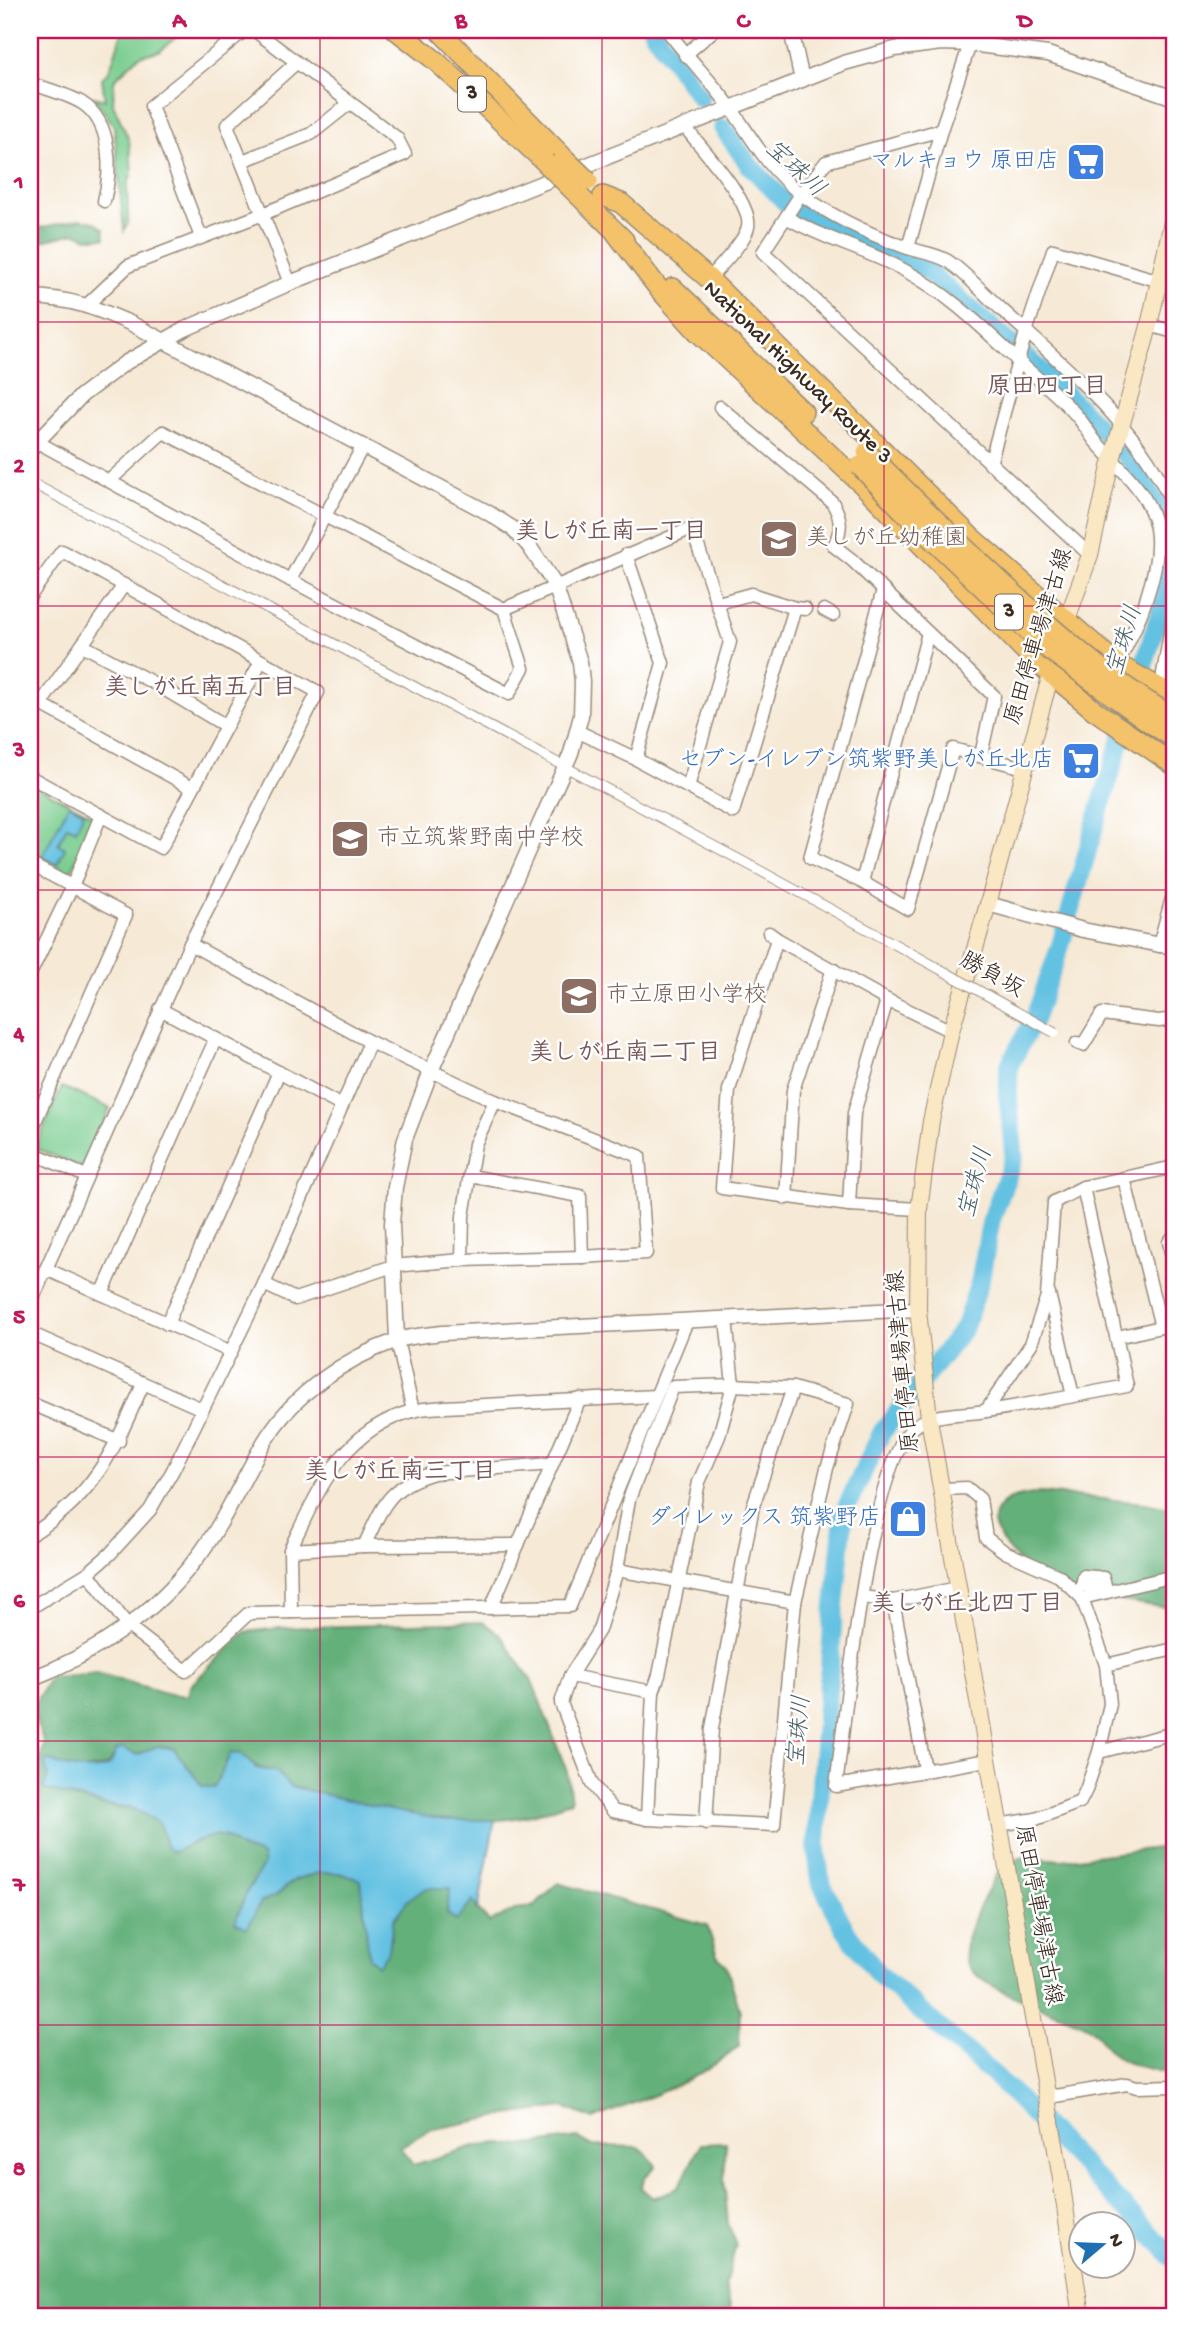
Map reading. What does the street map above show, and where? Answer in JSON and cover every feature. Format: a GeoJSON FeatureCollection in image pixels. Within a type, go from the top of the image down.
{"type":"FeatureCollection","features":[{"type":"Feature","properties":{"kind":"highway","name":"National Highway Route 3"},"geometry":{"type":"LineString","coordinates":[[396,30],[554,159]]}},
{"type":"Feature","properties":{"kind":"highway","name":"National Highway Route 3"},"geometry":{"type":"LineString","coordinates":[[439,30],[580,185],[616,233],[867,454],[915,523],[1044,646],[1174,738]]}},
{"type":"Feature","properties":{"kind":"highway","name":"National Highway Route 3"},"geometry":{"type":"LineString","coordinates":[[580,185],[603,196],[743,329],[999,582],[1090,660],[1174,717]]}},
{"type":"Feature","properties":{"kind":"highway"},"geometry":{"type":"LineString","coordinates":[[603,196],[621,203],[709,279],[867,454],[890,459],[972,538],[1066,620],[1123,668],[1164,690]]}},
{"type":"Feature","properties":{"kind":"highway"},"geometry":{"type":"LineString","coordinates":[[616,233],[659,289],[698,332],[872,494],[1050,676],[1174,765]]}},
{"type":"Feature","properties":{"kind":"highway"},"geometry":{"type":"LineString","coordinates":[[1090,660],[1174,709]]}},
{"type":"Feature","properties":{"kind":"main road","name":"原田停車場津古線"},"geometry":{"type":"LineString","coordinates":[[1081,2317],[1061,2179],[929,1414],[918,1309],[919,1209],[930,1121],[951,1031],[1066,620],[1090,555],[1112,459],[1160,281],[1174,213]]}},
{"type":"Feature","properties":{"kind":"street"},"geometry":{"type":"LineString","coordinates":[[201,237],[151,106],[245,30]]}},
{"type":"Feature","properties":{"kind":"street"},"geometry":{"type":"LineString","coordinates":[[87,305],[125,262],[263,214],[405,154],[397,138],[254,30]]}},
{"type":"Feature","properties":{"kind":"street"},"geometry":{"type":"LineString","coordinates":[[667,30],[730,108],[756,149],[775,171],[801,194],[863,230],[946,260],[1122,423],[1148,457],[1174,508]]}},
{"type":"Feature","properties":{"kind":"street"},"geometry":{"type":"LineString","coordinates":[[685,55],[714,30]]}},
{"type":"Feature","properties":{"kind":"street"},"geometry":{"type":"LineString","coordinates":[[791,30],[802,80]]}},
{"type":"Feature","properties":{"kind":"street"},"geometry":{"type":"LineString","coordinates":[[908,248],[969,37]]}},
{"type":"Feature","properties":{"kind":"street"},"geometry":{"type":"LineString","coordinates":[[109,481],[163,432],[503,609],[523,668],[509,694],[290,580],[109,481],[32,443],[82,395],[162,340],[290,283],[844,63],[895,50],[969,37],[1048,54],[1174,98]]}},
{"type":"Feature","properties":{"kind":"street"},"geometry":{"type":"LineString","coordinates":[[290,283],[227,125],[296,63]]}},
{"type":"Feature","properties":{"kind":"street"},"geometry":{"type":"LineString","coordinates":[[30,83],[82,103],[96,116],[106,135],[108,184],[104,201]]}},
{"type":"Feature","properties":{"kind":"street"},"geometry":{"type":"LineString","coordinates":[[242,161],[311,134],[350,103]]}},
{"type":"Feature","properties":{"kind":"street"},"geometry":{"type":"LineString","coordinates":[[685,127],[745,208],[749,226],[743,238],[709,279]]}},
{"type":"Feature","properties":{"kind":"street"},"geometry":{"type":"LineString","coordinates":[[942,130],[826,162],[801,194],[763,252],[1090,555]]}},
{"type":"Feature","properties":{"kind":"street"},"geometry":{"type":"LineString","coordinates":[[786,217],[813,232],[901,268],[967,313],[1057,393],[1132,481],[1149,505],[1156,528],[1157,552],[1123,668]]}},
{"type":"Feature","properties":{"kind":"street"},"geometry":{"type":"LineString","coordinates":[[990,464],[1026,332],[1053,250],[1160,281]]}},
{"type":"Feature","properties":{"kind":"street"},"geometry":{"type":"LineString","coordinates":[[30,298],[54,298],[87,305],[132,324],[498,518],[529,546],[555,586],[580,662],[582,695],[577,731],[564,767],[431,1071],[405,1139],[395,1187],[392,1224],[397,1340],[413,1411]]}},
{"type":"Feature","properties":{"kind":"street"},"geometry":{"type":"LineString","coordinates":[[1149,325],[1174,332]]}},
{"type":"Feature","properties":{"kind":"street"},"geometry":{"type":"LineString","coordinates":[[720,407],[831,502],[839,513],[841,523],[840,534],[834,546],[994,696],[981,755]]}},
{"type":"Feature","properties":{"kind":"street"},"geometry":{"type":"LineString","coordinates":[[290,580],[363,446]]}},
{"type":"Feature","properties":{"kind":"street","name":"勝負坂"},"geometry":{"type":"LineString","coordinates":[[30,482],[909,952],[1055,1033]]}},
{"type":"Feature","properties":{"kind":"street"},"geometry":{"type":"LineString","coordinates":[[503,609],[692,528],[730,642],[688,787]]}},
{"type":"Feature","properties":{"kind":"street"},"geometry":{"type":"LineString","coordinates":[[30,596],[62,551],[318,692],[190,944],[30,1305]]}},
{"type":"Feature","properties":{"kind":"street"},"geometry":{"type":"LineString","coordinates":[[626,555],[663,663],[636,759]]}},
{"type":"Feature","properties":{"kind":"street"},"geometry":{"type":"LineString","coordinates":[[30,719],[124,585]]}},
{"type":"Feature","properties":{"kind":"street"},"geometry":{"type":"LineString","coordinates":[[883,590],[810,858],[862,882],[908,909],[953,749],[1024,768]]}},
{"type":"Feature","properties":{"kind":"street"},"geometry":{"type":"LineString","coordinates":[[577,731],[733,811],[800,609],[751,594],[718,603]]}},
{"type":"Feature","properties":{"kind":"street"},"geometry":{"type":"LineString","coordinates":[[1164,690],[1163,673],[1174,611]]}},
{"type":"Feature","properties":{"kind":"street"},"geometry":{"type":"LineString","coordinates":[[862,882],[928,633]]}},
{"type":"Feature","properties":{"kind":"street"},"geometry":{"type":"LineString","coordinates":[[82,645],[159,685],[226,726]]}},
{"type":"Feature","properties":{"kind":"street"},"geometry":{"type":"LineString","coordinates":[[30,777],[161,848],[261,661]]}},
{"type":"Feature","properties":{"kind":"street"},"geometry":{"type":"LineString","coordinates":[[41,704],[192,788]]}},
{"type":"Feature","properties":{"kind":"street"},"geometry":{"type":"LineString","coordinates":[[30,974],[34,950],[72,887],[101,815]]}},
{"type":"Feature","properties":{"kind":"street"},"geometry":{"type":"LineString","coordinates":[[30,864],[126,915],[30,1133]]}},
{"type":"Feature","properties":{"kind":"street"},"geometry":{"type":"LineString","coordinates":[[988,904],[1083,930],[1167,946],[1174,895]]}},
{"type":"Feature","properties":{"kind":"street"},"geometry":{"type":"LineString","coordinates":[[919,1209],[849,1206],[722,1188],[729,1090],[773,936],[887,1000],[951,1031]]}},
{"type":"Feature","properties":{"kind":"street"},"geometry":{"type":"LineString","coordinates":[[190,944],[370,1042],[431,1071],[495,1101],[639,1156],[646,1253],[462,1259],[393,1266],[295,1299],[264,1284]]}},
{"type":"Feature","properties":{"kind":"street"},"geometry":{"type":"LineString","coordinates":[[786,1198],[793,1090],[833,969]]}},
{"type":"Feature","properties":{"kind":"street"},"geometry":{"type":"LineString","coordinates":[[849,1206],[854,1113],[887,1000]]}},
{"type":"Feature","properties":{"kind":"street"},"geometry":{"type":"LineString","coordinates":[[160,1009],[342,1106]]}},
{"type":"Feature","properties":{"kind":"street"},"geometry":{"type":"LineString","coordinates":[[1077,1043],[1083,1045],[1102,1014],[1159,1021],[1174,1019]]}},
{"type":"Feature","properties":{"kind":"street"},"geometry":{"type":"LineString","coordinates":[[102,1294],[215,1040]]}},
{"type":"Feature","properties":{"kind":"street"},"geometry":{"type":"LineString","coordinates":[[30,1608],[88,1573],[110,1554],[150,1510],[264,1284],[370,1042]]}},
{"type":"Feature","properties":{"kind":"street"},"geometry":{"type":"LineString","coordinates":[[167,1324],[279,1072]]}},
{"type":"Feature","properties":{"kind":"street"},"geometry":{"type":"LineString","coordinates":[[462,1259],[463,1216],[475,1144],[495,1101]]}},
{"type":"Feature","properties":{"kind":"street"},"geometry":{"type":"LineString","coordinates":[[30,1152],[86,1176]]}},
{"type":"Feature","properties":{"kind":"street"},"geometry":{"type":"LineString","coordinates":[[986,1411],[1031,1344],[1048,1290],[1054,1202],[1083,1187],[1174,1167]]}},
{"type":"Feature","properties":{"kind":"street"},"geometry":{"type":"LineString","coordinates":[[470,1176],[580,1196],[582,1257]]}},
{"type":"Feature","properties":{"kind":"street"},"geometry":{"type":"LineString","coordinates":[[1124,1178],[1160,1327]]}},
{"type":"Feature","properties":{"kind":"street"},"geometry":{"type":"LineString","coordinates":[[988,1760],[836,1786],[862,1597],[877,1512],[897,1452],[913,1427],[929,1414],[986,1411],[1127,1386],[1083,1187]]}},
{"type":"Feature","properties":{"kind":"street"},"geometry":{"type":"LineString","coordinates":[[1174,1236],[1169,1242],[1174,1267]]}},
{"type":"Feature","properties":{"kind":"street"},"geometry":{"type":"LineString","coordinates":[[46,1269],[229,1351]]}},
{"type":"Feature","properties":{"kind":"street"},"geometry":{"type":"LineString","coordinates":[[1048,1290],[1073,1396]]}},
{"type":"Feature","properties":{"kind":"street"},"geometry":{"type":"LineString","coordinates":[[30,1679],[57,1669],[98,1646],[128,1626],[170,1588],[196,1559],[227,1513],[267,1438],[287,1412],[325,1376],[397,1340],[442,1333],[918,1309]]}},
{"type":"Feature","properties":{"kind":"street"},"geometry":{"type":"LineString","coordinates":[[647,1819],[653,1692],[659,1675],[699,1482],[719,1436],[733,1385],[726,1319]]}},
{"type":"Feature","properties":{"kind":"street"},"geometry":{"type":"LineString","coordinates":[[88,1573],[128,1626],[186,1671],[249,1613],[570,1606],[687,1321]]}},
{"type":"Feature","properties":{"kind":"street"},"geometry":{"type":"LineString","coordinates":[[1117,1337],[1174,1324]]}},
{"type":"Feature","properties":{"kind":"street"},"geometry":{"type":"LineString","coordinates":[[30,1333],[202,1409]]}},
{"type":"Feature","properties":{"kind":"street"},"geometry":{"type":"LineString","coordinates":[[30,1535],[62,1512],[91,1484],[119,1441],[143,1384]]}},
{"type":"Feature","properties":{"kind":"street"},"geometry":{"type":"LineString","coordinates":[[733,1385],[793,1388],[848,1404],[827,1468],[795,1602],[774,1825],[647,1819],[613,1811],[592,1784],[561,1703],[570,1676],[599,1630],[617,1570],[629,1499],[673,1387],[733,1385]]}},
{"type":"Feature","properties":{"kind":"street"},"geometry":{"type":"LineString","coordinates":[[706,1823],[712,1728],[753,1506],[793,1388]]}},
{"type":"Feature","properties":{"kind":"street"},"geometry":{"type":"LineString","coordinates":[[291,1612],[290,1550],[320,1486],[342,1454],[374,1427],[413,1411],[445,1406],[656,1396]]}},
{"type":"Feature","properties":{"kind":"street"},"geometry":{"type":"LineString","coordinates":[[491,1608],[580,1399]]}},
{"type":"Feature","properties":{"kind":"street"},"geometry":{"type":"LineString","coordinates":[[30,1403],[119,1441]]}},
{"type":"Feature","properties":{"kind":"street"},"geometry":{"type":"LineString","coordinates":[[364,1546],[383,1505],[400,1488],[415,1479],[434,1473],[552,1464]]}},
{"type":"Feature","properties":{"kind":"street"},"geometry":{"type":"LineString","coordinates":[[941,1489],[967,1488],[980,1499],[986,1538],[1004,1552],[1059,1576],[1082,1598],[1106,1665],[1110,1704],[1099,1752],[1080,1802],[1036,1819],[998,1825]]}},
{"type":"Feature","properties":{"kind":"street"},"geometry":{"type":"LineString","coordinates":[[290,1550],[364,1546],[518,1545]]}},
{"type":"Feature","properties":{"kind":"street"},"geometry":{"type":"LineString","coordinates":[[617,1570],[795,1602]]}},
{"type":"Feature","properties":{"kind":"street"},"geometry":{"type":"LineString","coordinates":[[1082,1598],[1174,1576]]}},
{"type":"Feature","properties":{"kind":"street"},"geometry":{"type":"LineString","coordinates":[[1097,1577],[1103,1578],[1107,1592]]}},
{"type":"Feature","properties":{"kind":"street"},"geometry":{"type":"LineString","coordinates":[[862,1597],[893,1601],[958,1588]]}},
{"type":"Feature","properties":{"kind":"street"},"geometry":{"type":"LineString","coordinates":[[893,1601],[925,1769]]}},
{"type":"Feature","properties":{"kind":"street"},"geometry":{"type":"LineString","coordinates":[[1106,1665],[1174,1649]]}},
{"type":"Feature","properties":{"kind":"street"},"geometry":{"type":"LineString","coordinates":[[570,1676],[653,1692]]}},
{"type":"Feature","properties":{"kind":"street"},"geometry":{"type":"LineString","coordinates":[[1099,1752],[1174,1733]]}},
{"type":"Feature","properties":{"kind":"street"},"geometry":{"type":"LineString","coordinates":[[1045,2094],[1055,2096],[1127,2084],[1138,2087],[1174,2086]]}},
{"type":"Feature","properties":{"kind":"green space"},"geometry":{"type":"Polygon","coordinates":[[[123,30],[180,30],[179,35],[159,51],[139,56],[114,80],[113,104],[129,140],[132,172],[127,187],[128,222],[124,231],[114,126],[94,97],[105,100],[102,78],[109,72],[123,30]]]}},
{"type":"Feature","properties":{"kind":"green space"},"geometry":{"type":"Polygon","coordinates":[[[80,219],[95,222],[104,229],[105,238],[87,238],[76,233],[30,244],[30,230],[80,219]]]}},
{"type":"Feature","properties":{"kind":"green space"},"geometry":{"type":"Polygon","coordinates":[[[30,783],[92,815],[93,820],[72,870],[67,871],[30,851],[30,783]]]}},
{"type":"Feature","properties":{"kind":"green space"},"geometry":{"type":"Polygon","coordinates":[[[62,1087],[110,1108],[84,1165],[80,1167],[37,1149],[36,1145],[62,1087]]]}},
{"type":"Feature","properties":{"kind":"green space"},"geometry":{"type":"Polygon","coordinates":[[[1041,1493],[1145,1503],[1174,1509],[1174,1609],[1107,1599],[1056,1587],[1027,1569],[1004,1544],[994,1520],[1005,1502],[1041,1493]]]}},
{"type":"Feature","properties":{"kind":"green space"},"geometry":{"type":"Polygon","coordinates":[[[483,1622],[501,1636],[532,1681],[567,1772],[571,1801],[543,1812],[516,1818],[461,1821],[434,1818],[293,1788],[274,1771],[260,1768],[247,1758],[227,1760],[224,1773],[214,1789],[202,1786],[174,1749],[157,1746],[137,1755],[116,1751],[106,1766],[87,1769],[71,1797],[144,1814],[160,1823],[167,1848],[174,1852],[216,1835],[226,1837],[241,1848],[262,1855],[264,1864],[247,1892],[246,1928],[261,1902],[275,1896],[296,1879],[319,1873],[339,1873],[362,1880],[364,1917],[389,1950],[393,1920],[408,1899],[427,1888],[450,1888],[447,1913],[463,1910],[473,1901],[489,1922],[517,1909],[535,1906],[558,1883],[707,1925],[717,1956],[726,1965],[740,2011],[739,2046],[723,2059],[688,2080],[593,2119],[564,2107],[506,2115],[429,2130],[400,2147],[413,2165],[478,2145],[501,2143],[520,2146],[578,2138],[593,2146],[639,2147],[656,2166],[645,2177],[641,2188],[653,2198],[678,2188],[701,2144],[726,2143],[724,2180],[728,2223],[736,2245],[725,2285],[733,2317],[30,2317],[30,1785],[35,1783],[44,1744],[32,1708],[50,1677],[97,1673],[169,1694],[188,1696],[190,1686],[245,1632],[279,1628],[483,1622]]]}},
{"type":"Feature","properties":{"kind":"green space"},"geometry":{"type":"Polygon","coordinates":[[[1174,1846],[1174,2075],[1122,2061],[1088,2027],[999,1989],[971,1969],[965,1957],[968,1936],[985,1896],[1003,1864],[1024,1857],[1062,1860],[1174,1846]]]}},
{"type":"Feature","properties":{"kind":"water"},"geometry":{"type":"Polygon","coordinates":[[[69,804],[84,812],[76,830],[67,826],[58,844],[65,848],[57,865],[42,857],[69,804]]]}},
{"type":"Feature","properties":{"kind":"water"},"geometry":{"type":"Polygon","coordinates":[[[157,1746],[174,1749],[202,1786],[214,1788],[231,1753],[241,1754],[256,1768],[277,1772],[290,1786],[444,1820],[495,1820],[478,1910],[473,1901],[456,1921],[447,1913],[450,1888],[427,1888],[408,1900],[393,1920],[389,1950],[378,1966],[369,1958],[361,1880],[339,1873],[319,1873],[296,1879],[275,1896],[261,1902],[247,1928],[235,1922],[247,1892],[264,1864],[262,1855],[241,1848],[226,1837],[216,1835],[174,1852],[167,1848],[159,1823],[131,1807],[106,1805],[43,1789],[48,1775],[45,1764],[48,1760],[90,1770],[106,1767],[116,1751],[123,1748],[137,1755],[157,1746]]]}},
{"type":"Feature","properties":{"kind":"waterway","name":"宝珠川"},"geometry":{"type":"LineString","coordinates":[[652,30],[700,98]]}},
{"type":"Feature","properties":{"kind":"waterway","name":"宝珠川"},"geometry":{"type":"LineString","coordinates":[[723,128],[750,166],[785,202],[808,218],[925,269],[1048,376],[1130,460],[1161,511],[1169,546],[1165,596],[1060,947],[1034,1019],[1009,1066],[1008,1096],[1014,1157],[991,1221],[980,1281],[964,1328],[882,1432],[844,1512],[816,1847],[821,1883],[846,1931],[878,1974],[997,2078],[1174,2258]]}},
{"type":"Feature","properties":{"kind":"waterway","name":"宝珠川"},"geometry":{"type":"LineString","coordinates":[[1167,587],[1174,582]]}},
{"type":"Feature","properties":{"kind":"place","name":"マルキョウ 原田店"},"geometry":{"type":"Point","coordinates":[1086,162]}},
{"type":"Feature","properties":{"kind":"place","name":"美しが丘幼稚園"},"geometry":{"type":"Point","coordinates":[779,539]}},
{"type":"Feature","properties":{"kind":"place","name":"セブン-イレブン筑紫野美しが丘北店"},"geometry":{"type":"Point","coordinates":[1081,761]}},
{"type":"Feature","properties":{"kind":"place","name":"市立筑紫野南中学校"},"geometry":{"type":"Point","coordinates":[350,839]}},
{"type":"Feature","properties":{"kind":"place","name":"市立原田小学校"},"geometry":{"type":"Point","coordinates":[579,996]}},
{"type":"Feature","properties":{"kind":"place","name":"ダイレックス 筑紫野店"},"geometry":{"type":"Point","coordinates":[908,1519]}},
{"type":"Feature","properties":{"kind":"district","name":"原田四丁目"},"geometry":{"type":"Point","coordinates":[1047,388]}},
{"type":"Feature","properties":{"kind":"district","name":"美しが丘南一丁目"},"geometry":{"type":"Point","coordinates":[611,533]}},
{"type":"Feature","properties":{"kind":"district","name":"美しが丘南五丁目"},"geometry":{"type":"Point","coordinates":[200,689]}},
{"type":"Feature","properties":{"kind":"district","name":"美しが丘南二丁目"},"geometry":{"type":"Point","coordinates":[625,1054]}},
{"type":"Feature","properties":{"kind":"district","name":"美しが丘南三丁目"},"geometry":{"type":"Point","coordinates":[400,1473]}},
{"type":"Feature","properties":{"kind":"district","name":"美しが丘北四丁目"},"geometry":{"type":"Point","coordinates":[967,1605]}}]}
